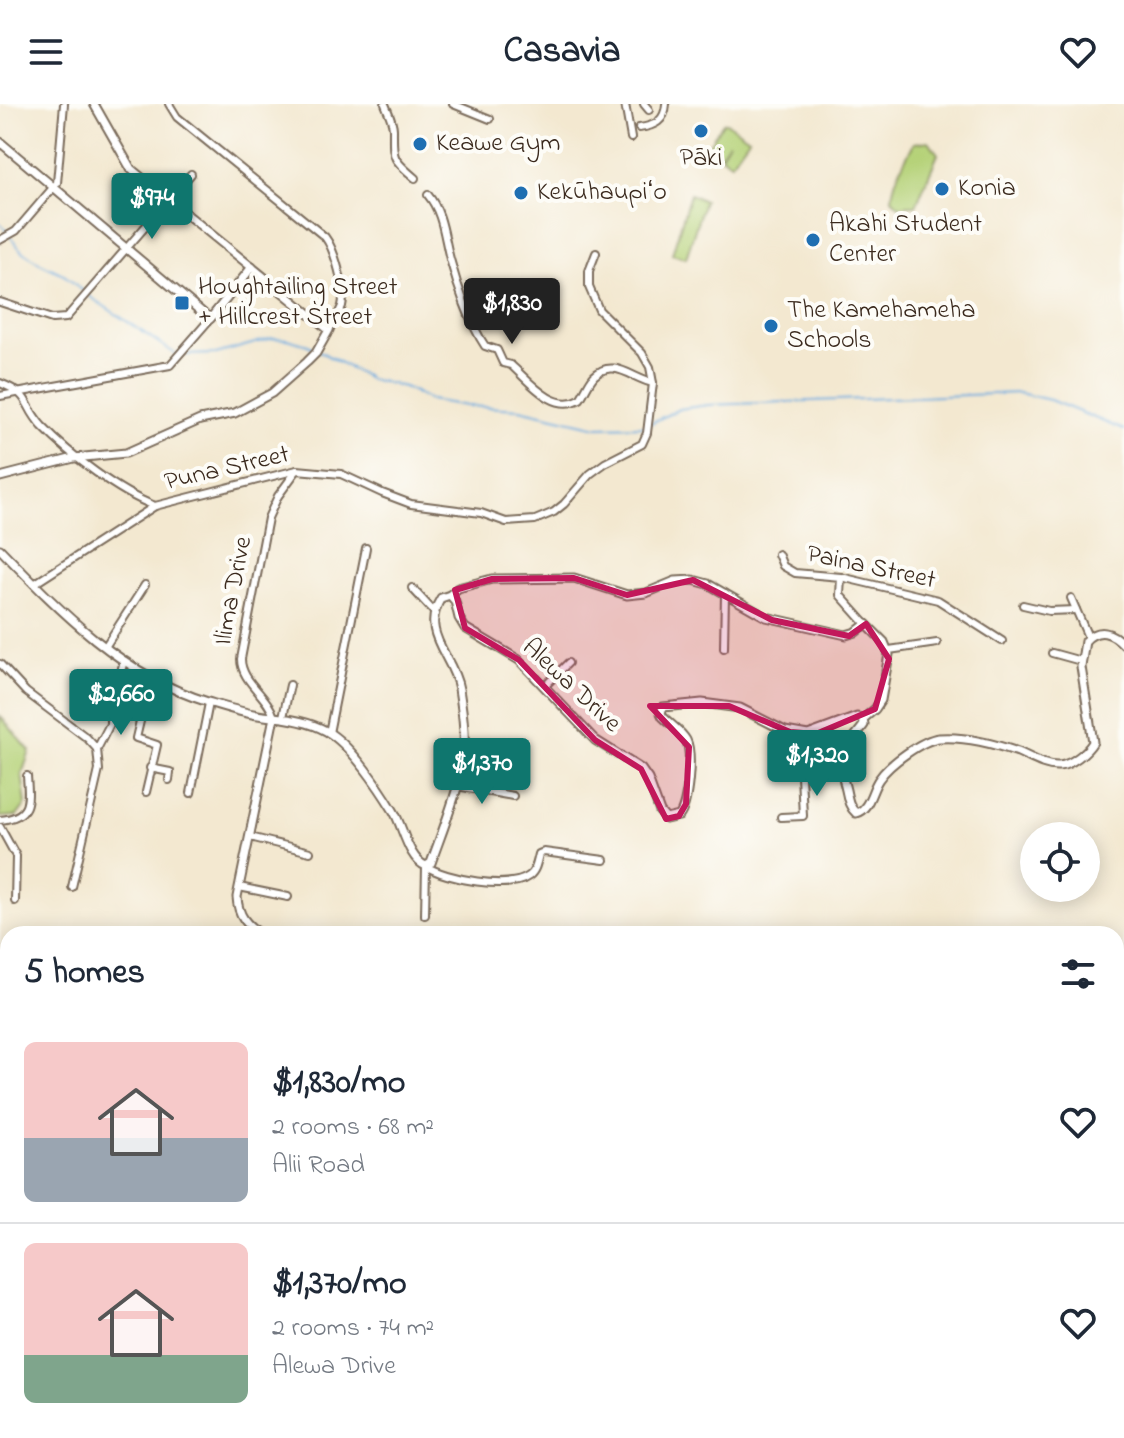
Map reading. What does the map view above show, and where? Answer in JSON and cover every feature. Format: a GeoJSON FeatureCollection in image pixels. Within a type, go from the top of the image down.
{"type":"FeatureCollection","features":[{"type":"Feature","properties":{"kind":"street"},"geometry":{"type":"LineString","coordinates":[[4,239],[16,231],[57,183],[64,104]]}},
{"type":"Feature","properties":{"kind":"street"},"geometry":{"type":"LineString","coordinates":[[94,104],[131,169],[329,330]]}},
{"type":"Feature","properties":{"kind":"street"},"geometry":{"type":"LineString","coordinates":[[0,477],[74,458],[126,453],[200,420],[235,413],[272,393],[318,349],[341,307],[343,294],[332,246],[325,237],[177,117],[169,104]]}},
{"type":"Feature","properties":{"kind":"street"},"geometry":{"type":"LineString","coordinates":[[385,104],[393,127],[392,153],[397,163],[415,178]]}},
{"type":"Feature","properties":{"kind":"street"},"geometry":{"type":"LineString","coordinates":[[453,104],[490,119]]}},
{"type":"Feature","properties":{"kind":"street"},"geometry":{"type":"LineString","coordinates":[[625,104],[631,138]]}},
{"type":"Feature","properties":{"kind":"street"},"geometry":{"type":"LineString","coordinates":[[639,128],[659,122],[664,117],[666,104]]}},
{"type":"Feature","properties":{"kind":"street"},"geometry":{"type":"LineString","coordinates":[[0,142],[210,319]]}},
{"type":"Feature","properties":{"kind":"street"},"geometry":{"type":"LineString","coordinates":[[0,302],[52,319],[66,318],[191,174]]}},
{"type":"Feature","properties":{"kind":"street"},"geometry":{"type":"LineString","coordinates":[[428,195],[437,206],[453,267],[485,346],[497,350],[503,363],[511,365],[553,401],[562,404],[580,399],[594,376],[607,368],[618,368],[637,380],[653,383],[650,367],[642,353],[599,310],[589,287],[589,271],[596,253]]}},
{"type":"Feature","properties":{"kind":"street"},"geometry":{"type":"LineString","coordinates":[[0,396],[170,365],[252,267]]}},
{"type":"Feature","properties":{"kind":"street"},"geometry":{"type":"LineString","coordinates":[[0,383],[20,391],[39,423],[74,458],[155,506]]}},
{"type":"Feature","properties":{"kind":"street","name":"Puna Street"},"geometry":{"type":"LineString","coordinates":[[34,584],[155,506],[297,470],[341,474],[411,504],[481,513],[506,522],[535,520],[564,504],[590,474],[605,463],[642,444],[647,433],[653,383]]}},
{"type":"Feature","properties":{"kind":"street","name":"Ilima Drive"},"geometry":{"type":"LineString","coordinates":[[278,717],[242,670],[241,659],[268,518],[278,496],[297,470]]}},
{"type":"Feature","properties":{"kind":"street"},"geometry":{"type":"LineString","coordinates":[[329,733],[366,548]]}},
{"type":"Feature","properties":{"kind":"street"},"geometry":{"type":"LineString","coordinates":[[0,549],[65,615],[150,679],[209,703],[278,717],[329,733],[349,752],[389,804],[418,862],[445,875],[505,884],[529,876],[539,854],[544,852],[604,860]]}},
{"type":"Feature","properties":{"kind":"street","name":"Paina Street"},"geometry":{"type":"LineString","coordinates":[[778,554],[783,566],[795,573],[841,577],[938,600],[1002,641]]}},
{"type":"Feature","properties":{"kind":"street"},"geometry":{"type":"LineString","coordinates":[[426,866],[431,863],[457,786],[463,750],[459,688],[432,625],[441,598],[458,588],[485,580],[562,577],[580,579],[627,595],[646,593],[675,581],[688,580],[702,582],[766,617],[804,627],[846,635],[866,624]]}},
{"type":"Feature","properties":{"kind":"street"},"geometry":{"type":"LineString","coordinates":[[841,577],[840,595],[889,650]]}},
{"type":"Feature","properties":{"kind":"street"},"geometry":{"type":"LineString","coordinates":[[105,647],[145,585]]}},
{"type":"Feature","properties":{"kind":"street"},"geometry":{"type":"LineString","coordinates":[[412,588],[435,613]]}},
{"type":"Feature","properties":{"kind":"street"},"geometry":{"type":"LineString","coordinates":[[724,648],[725,593]]}},
{"type":"Feature","properties":{"kind":"street","name":"Alewa Drive"},"geometry":{"type":"LineString","coordinates":[[450,595],[465,628],[519,660],[599,744],[641,769],[666,819],[679,816],[686,804],[689,753],[684,736],[663,717],[663,707],[702,703],[740,708],[785,731],[799,734]]}},
{"type":"Feature","properties":{"kind":"street"},"geometry":{"type":"LineString","coordinates":[[1071,598],[1088,637]]}},
{"type":"Feature","properties":{"kind":"street"},"geometry":{"type":"LineString","coordinates":[[1023,605],[1049,611],[1076,610]]}},
{"type":"Feature","properties":{"kind":"street"},"geometry":{"type":"LineString","coordinates":[[863,719],[864,725],[847,745],[841,761],[850,806],[856,813],[864,810],[883,773],[919,745],[931,740],[957,739],[1002,748],[1061,766],[1076,759],[1093,742],[1081,661],[1082,646],[1088,637],[1104,632],[1117,637],[1124,645]]}},
{"type":"Feature","properties":{"kind":"street"},"geometry":{"type":"LineString","coordinates":[[889,650],[937,643]]}},
{"type":"Feature","properties":{"kind":"street"},"geometry":{"type":"LineString","coordinates":[[863,719],[881,700],[889,650]]}},
{"type":"Feature","properties":{"kind":"street"},"geometry":{"type":"LineString","coordinates":[[1052,653],[1081,661]]}},
{"type":"Feature","properties":{"kind":"street"},"geometry":{"type":"LineString","coordinates":[[72,887],[99,770],[97,749],[110,724],[110,709],[124,661]]}},
{"type":"Feature","properties":{"kind":"street"},"geometry":{"type":"LineString","coordinates":[[545,686],[568,663]]}},
{"type":"Feature","properties":{"kind":"street"},"geometry":{"type":"LineString","coordinates":[[0,664],[26,692],[97,749]]}},
{"type":"Feature","properties":{"kind":"street"},"geometry":{"type":"LineString","coordinates":[[146,792],[157,745],[136,738],[150,679]]}},
{"type":"Feature","properties":{"kind":"street"},"geometry":{"type":"LineString","coordinates":[[249,926],[240,915],[239,887],[278,717],[290,685]]}},
{"type":"Feature","properties":{"kind":"street"},"geometry":{"type":"LineString","coordinates":[[191,793],[209,703]]}},
{"type":"Feature","properties":{"kind":"street"},"geometry":{"type":"LineString","coordinates":[[781,817],[803,816],[799,734],[816,734],[857,717],[863,719]]}},
{"type":"Feature","properties":{"kind":"street"},"geometry":{"type":"LineString","coordinates":[[150,768],[170,772],[169,780]]}},
{"type":"Feature","properties":{"kind":"street"},"geometry":{"type":"LineString","coordinates":[[0,820],[14,819],[23,813],[29,801],[27,776]]}},
{"type":"Feature","properties":{"kind":"street"},"geometry":{"type":"LineString","coordinates":[[457,786],[513,796]]}},
{"type":"Feature","properties":{"kind":"street"},"geometry":{"type":"LineString","coordinates":[[0,827],[16,856],[15,901]]}},
{"type":"Feature","properties":{"kind":"street"},"geometry":{"type":"LineString","coordinates":[[250,837],[310,852]]}},
{"type":"Feature","properties":{"kind":"street"},"geometry":{"type":"LineString","coordinates":[[425,915],[426,866]]}},
{"type":"Feature","properties":{"kind":"street"},"geometry":{"type":"LineString","coordinates":[[239,887],[288,897]]}},
{"type":"Feature","properties":{"kind":"highlighted area"},"geometry":{"type":"Polygon","coordinates":[[[574,578],[627,595],[693,580],[772,620],[849,636],[866,624],[889,659],[875,709],[816,734],[790,732],[729,706],[650,706],[689,747],[686,804],[679,816],[666,819],[641,769],[595,740],[519,660],[465,628],[455,590],[492,579],[574,578]]]}},
{"type":"Feature","properties":{"kind":"green space"},"geometry":{"type":"Polygon","coordinates":[[[726,122],[749,138],[731,163],[721,156],[729,142],[720,155],[707,147],[726,122]]]}},
{"type":"Feature","properties":{"kind":"green space"},"geometry":{"type":"Polygon","coordinates":[[[929,141],[938,154],[916,205],[899,206],[892,199],[900,170],[914,143],[929,141]]]}},
{"type":"Feature","properties":{"kind":"green space"},"geometry":{"type":"Polygon","coordinates":[[[690,194],[704,201],[686,258],[672,254],[690,194]]]}},
{"type":"Feature","properties":{"kind":"green space"},"geometry":{"type":"Polygon","coordinates":[[[0,716],[30,751],[22,774],[26,804],[17,816],[0,817],[0,716]]]}},
{"type":"Feature","properties":{"kind":"waterway"},"geometry":{"type":"LineString","coordinates":[[0,223],[20,249],[63,274],[84,292]]}},
{"type":"Feature","properties":{"kind":"waterway"},"geometry":{"type":"LineString","coordinates":[[89,296],[177,355]]}},
{"type":"Feature","properties":{"kind":"waterway"},"geometry":{"type":"LineString","coordinates":[[183,355],[216,354],[273,338],[287,339],[308,345],[370,379],[404,387],[430,400],[520,409],[597,427],[646,426]]}},
{"type":"Feature","properties":{"kind":"waterway"},"geometry":{"type":"LineString","coordinates":[[651,423],[679,409],[708,405],[1019,393],[1050,400],[1124,430]]}},
{"type":"Feature","properties":{"kind":"place","name":"Pāki"},"geometry":{"type":"Point","coordinates":[701,131]}},
{"type":"Feature","properties":{"kind":"place","name":"Keawe Gym"},"geometry":{"type":"Point","coordinates":[420,144]}},
{"type":"Feature","properties":{"kind":"place","name":"Konia"},"geometry":{"type":"Point","coordinates":[942,189]}},
{"type":"Feature","properties":{"kind":"place","name":"Kekūhaupiʻo"},"geometry":{"type":"Point","coordinates":[521,193]}},
{"type":"Feature","properties":{"kind":"place","name":"Akahi Student Center"},"geometry":{"type":"Point","coordinates":[813,240]}},
{"type":"Feature","properties":{"kind":"place","name":"Houghtailing Street + Hillcrest Street"},"geometry":{"type":"Point","coordinates":[182,303]}},
{"type":"Feature","properties":{"kind":"place","name":"The Kamehameha Schools"},"geometry":{"type":"Point","coordinates":[771,326]}}]}
